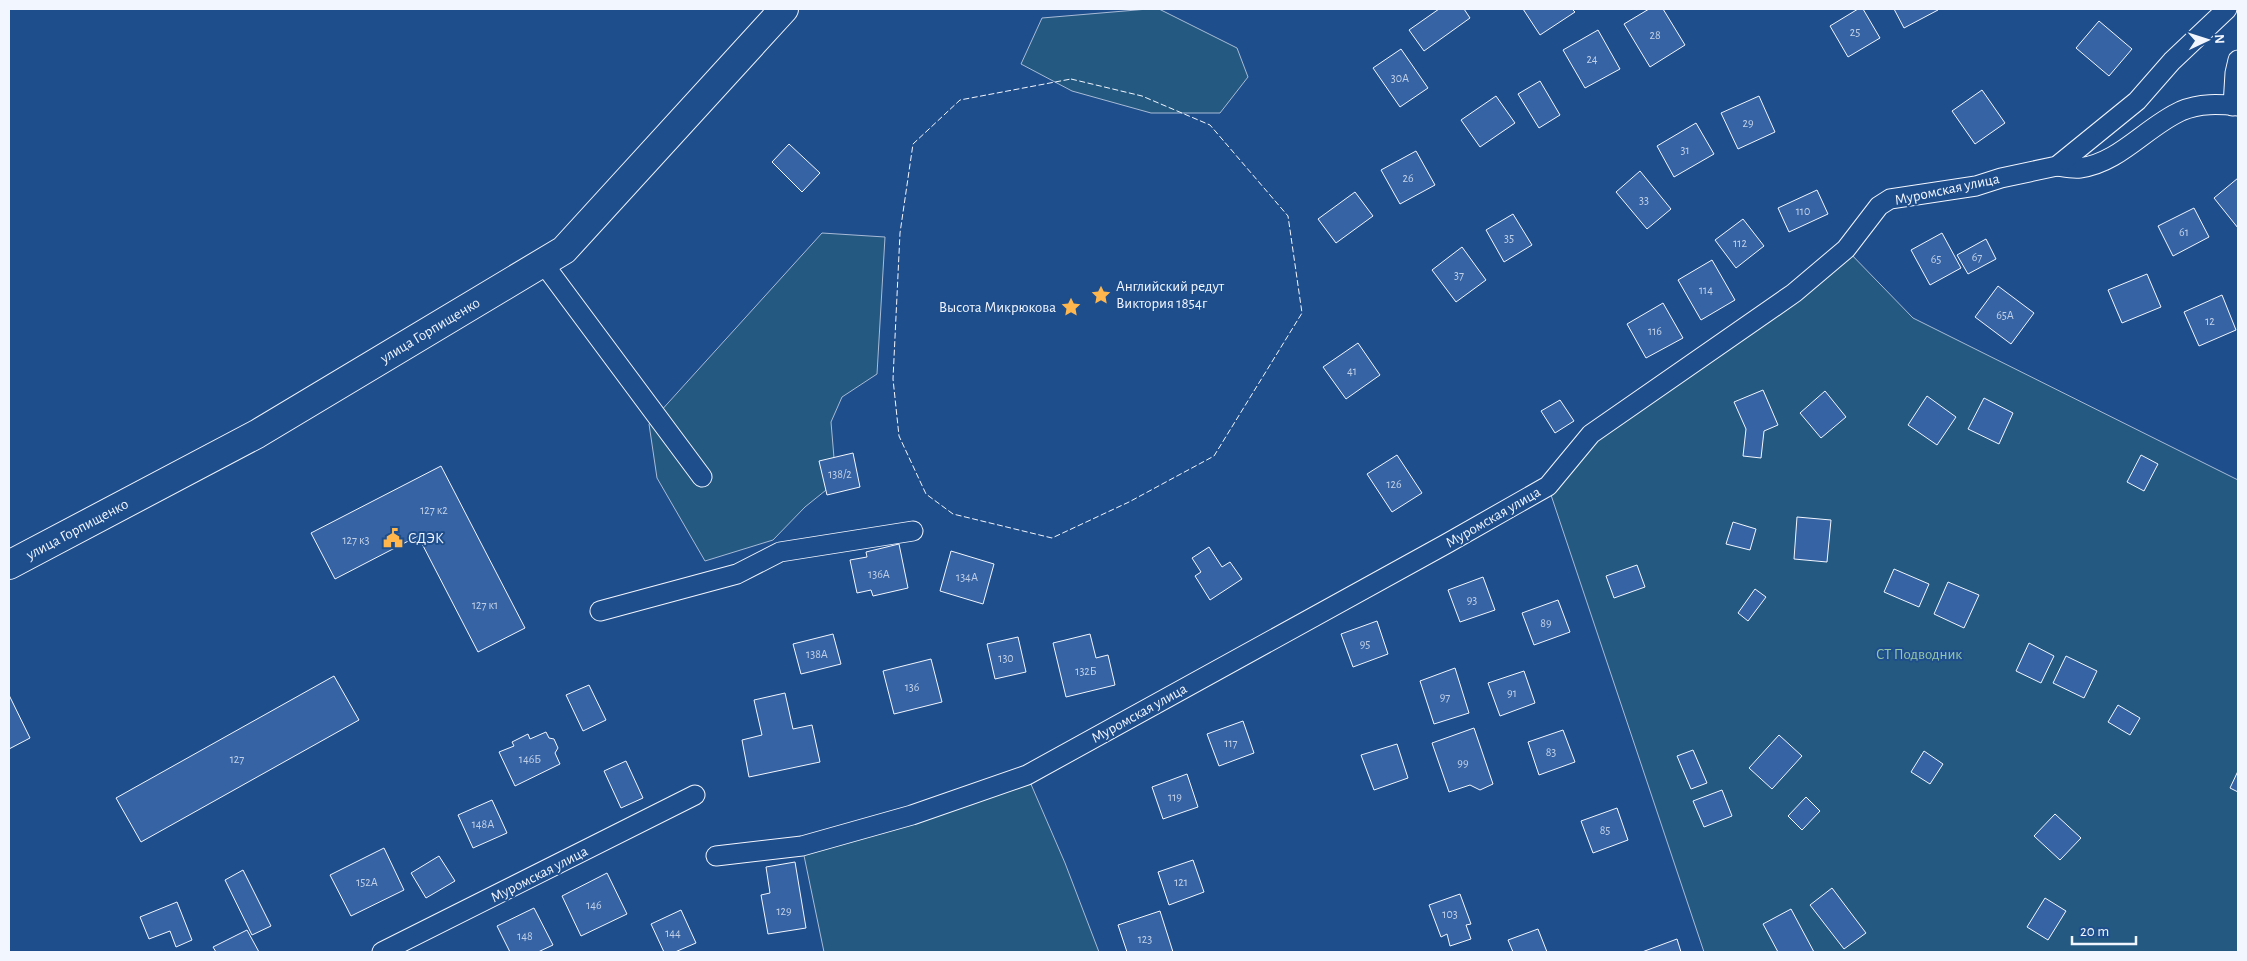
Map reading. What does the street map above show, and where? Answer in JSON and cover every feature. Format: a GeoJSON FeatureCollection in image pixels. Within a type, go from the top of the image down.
{"type":"FeatureCollection","features":[{"type":"Feature","properties":{"kind":"main road","name":"улица Горпищенко"},"geometry":{"type":"LineString","coordinates":[[9,565],[257,434],[564,250],[784,9]]}},
{"type":"Feature","properties":{"kind":"street","name":"Муромская улица"},"geometry":{"type":"LineString","coordinates":[[716,856],[802,846],[912,815],[1027,775],[1446,544],[1548,486],[1591,434],[1794,293],[1846,249],[1879,206],[1890,199],[1976,186],[2000,178],[2057,166],[2137,101],[2172,61],[2227,9]]}},
{"type":"Feature","properties":{"kind":"street"},"geometry":{"type":"LineString","coordinates":[[2057,166],[2079,168],[2105,162],[2134,140],[2182,110],[2212,103],[2235,106],[2235,73],[2238,60]]}},
{"type":"Feature","properties":{"kind":"street"},"geometry":{"type":"LineString","coordinates":[[543,263],[702,477]]}},
{"type":"Feature","properties":{"kind":"street"},"geometry":{"type":"LineString","coordinates":[[600,611],[738,574],[780,552],[913,532]]}},
{"type":"Feature","properties":{"kind":"street","name":"Муромская улица"},"geometry":{"type":"LineString","coordinates":[[382,952],[696,795]]}},
{"type":"Feature","properties":{"kind":"green space"},"geometry":{"type":"Polygon","coordinates":[[[1159,9],[1237,48],[1248,77],[1220,113],[1151,113],[1072,91],[1021,64],[1042,18],[1159,9]]]}},
{"type":"Feature","properties":{"kind":"green space"},"geometry":{"type":"Polygon","coordinates":[[[822,233],[885,237],[877,374],[842,397],[831,422],[836,482],[805,507],[773,540],[705,561],[657,478],[649,424],[822,233]]]}},
{"type":"Feature","properties":{"kind":"green space","name":"СТ Подводник"},"geometry":{"type":"Polygon","coordinates":[[[1846,249],[1913,318],[2238,480],[2238,952],[1704,952],[1548,486],[1604,425],[1846,249]]]}},
{"type":"Feature","properties":{"kind":"green space"},"geometry":{"type":"Polygon","coordinates":[[[1027,775],[1065,863],[1099,952],[824,952],[802,846],[1027,775]]]}},
{"type":"Feature","properties":{"kind":"building"},"geometry":{"type":"Polygon","coordinates":[[[1439,9],[1464,9],[1470,18],[1424,51],[1409,30],[1439,9]]]}},
{"type":"Feature","properties":{"kind":"building"},"geometry":{"type":"Polygon","coordinates":[[[1523,9],[1572,9],[1575,12],[1540,35],[1523,9]]]}},
{"type":"Feature","properties":{"kind":"building"},"geometry":{"type":"Polygon","coordinates":[[[1649,9],[1663,9],[1685,45],[1650,67],[1624,24],[1649,9]]]}},
{"type":"Feature","properties":{"kind":"building"},"geometry":{"type":"Polygon","coordinates":[[[1858,9],[1863,9],[1880,38],[1848,57],[1830,26],[1858,9]]]}},
{"type":"Feature","properties":{"kind":"building"},"geometry":{"type":"Polygon","coordinates":[[[1894,9],[1937,9],[1938,10],[1904,28],[1894,9]]]}},
{"type":"Feature","properties":{"kind":"building"},"geometry":{"type":"Polygon","coordinates":[[[2099,21],[2132,49],[2109,76],[2076,48],[2099,21]]]}},
{"type":"Feature","properties":{"kind":"building"},"geometry":{"type":"Polygon","coordinates":[[[1598,30],[1620,69],[1585,88],[1563,50],[1598,30]]]}},
{"type":"Feature","properties":{"kind":"building"},"geometry":{"type":"Polygon","coordinates":[[[1401,49],[1428,88],[1400,107],[1373,68],[1401,49]]]}},
{"type":"Feature","properties":{"kind":"building"},"geometry":{"type":"Polygon","coordinates":[[[1540,81],[1560,115],[1539,128],[1518,94],[1540,81]]]}},
{"type":"Feature","properties":{"kind":"building"},"geometry":{"type":"Polygon","coordinates":[[[1982,90],[2005,123],[1975,144],[1952,111],[1982,90]]]}},
{"type":"Feature","properties":{"kind":"building"},"geometry":{"type":"Polygon","coordinates":[[[1496,96],[1515,123],[1480,147],[1461,120],[1496,96]]]}},
{"type":"Feature","properties":{"kind":"building"},"geometry":{"type":"Polygon","coordinates":[[[1759,96],[1775,132],[1738,149],[1721,113],[1759,96]]]}},
{"type":"Feature","properties":{"kind":"building"},"geometry":{"type":"Polygon","coordinates":[[[1696,123],[1714,154],[1674,177],[1657,146],[1696,123]]]}},
{"type":"Feature","properties":{"kind":"building"},"geometry":{"type":"Polygon","coordinates":[[[789,144],[820,173],[802,192],[772,162],[789,144]]]}},
{"type":"Feature","properties":{"kind":"building"},"geometry":{"type":"Polygon","coordinates":[[[1416,151],[1435,185],[1400,204],[1381,170],[1416,151]]]}},
{"type":"Feature","properties":{"kind":"building"},"geometry":{"type":"Polygon","coordinates":[[[1640,171],[1671,209],[1647,229],[1616,192],[1640,171]]]}},
{"type":"Feature","properties":{"kind":"building"},"geometry":{"type":"Polygon","coordinates":[[[2238,178],[2238,228],[2214,198],[2238,178]]]}},
{"type":"Feature","properties":{"kind":"building"},"geometry":{"type":"Polygon","coordinates":[[[1817,190],[1828,214],[1789,232],[1778,208],[1817,190]]]}},
{"type":"Feature","properties":{"kind":"building"},"geometry":{"type":"Polygon","coordinates":[[[1355,192],[1373,216],[1336,243],[1318,219],[1355,192]]]}},
{"type":"Feature","properties":{"kind":"building"},"geometry":{"type":"Polygon","coordinates":[[[2194,208],[2209,237],[2173,256],[2158,226],[2194,208]]]}},
{"type":"Feature","properties":{"kind":"building"},"geometry":{"type":"Polygon","coordinates":[[[1513,214],[1532,245],[1504,262],[1486,230],[1513,214]]]}},
{"type":"Feature","properties":{"kind":"building"},"geometry":{"type":"Polygon","coordinates":[[[1743,219],[1764,246],[1736,268],[1715,240],[1743,219]]]}},
{"type":"Feature","properties":{"kind":"building"},"geometry":{"type":"Polygon","coordinates":[[[1942,233],[1961,268],[1930,285],[1911,250],[1942,233]]]}},
{"type":"Feature","properties":{"kind":"building"},"geometry":{"type":"Polygon","coordinates":[[[1986,239],[1996,259],[1968,274],[1957,255],[1986,239]]]}},
{"type":"Feature","properties":{"kind":"building"},"geometry":{"type":"Polygon","coordinates":[[[1462,247],[1486,280],[1456,302],[1432,270],[1462,247]]]}},
{"type":"Feature","properties":{"kind":"building"},"geometry":{"type":"Polygon","coordinates":[[[1712,260],[1735,300],[1701,320],[1678,280],[1712,260]]]}},
{"type":"Feature","properties":{"kind":"building"},"geometry":{"type":"Polygon","coordinates":[[[2147,274],[2161,307],[2122,323],[2108,290],[2147,274]]]}},
{"type":"Feature","properties":{"kind":"building"},"geometry":{"type":"Polygon","coordinates":[[[1998,286],[2034,313],[2011,344],[1975,317],[1998,286]]]}},
{"type":"Feature","properties":{"kind":"building"},"geometry":{"type":"Polygon","coordinates":[[[2222,295],[2236,330],[2199,346],[2184,312],[2222,295]]]}},
{"type":"Feature","properties":{"kind":"building"},"geometry":{"type":"Polygon","coordinates":[[[1663,303],[1683,338],[1646,358],[1627,324],[1663,303]]]}},
{"type":"Feature","properties":{"kind":"building"},"geometry":{"type":"Polygon","coordinates":[[[1358,343],[1380,375],[1346,399],[1323,367],[1358,343]]]}},
{"type":"Feature","properties":{"kind":"building"},"geometry":{"type":"Polygon","coordinates":[[[1763,390],[1778,425],[1764,431],[1761,458],[1743,456],[1746,429],[1734,402],[1763,390]]]}},
{"type":"Feature","properties":{"kind":"building"},"geometry":{"type":"Polygon","coordinates":[[[1825,391],[1846,417],[1821,438],[1800,413],[1825,391]]]}},
{"type":"Feature","properties":{"kind":"building"},"geometry":{"type":"Polygon","coordinates":[[[1927,396],[1956,417],[1937,445],[1908,425],[1927,396]]]}},
{"type":"Feature","properties":{"kind":"building"},"geometry":{"type":"Polygon","coordinates":[[[1984,398],[2013,413],[1999,444],[1968,429],[1984,398]]]}},
{"type":"Feature","properties":{"kind":"building"},"geometry":{"type":"Polygon","coordinates":[[[1560,400],[1574,421],[1555,433],[1541,411],[1560,400]]]}},
{"type":"Feature","properties":{"kind":"building"},"geometry":{"type":"Polygon","coordinates":[[[853,453],[860,487],[827,495],[819,461],[853,453]]]}},
{"type":"Feature","properties":{"kind":"building"},"geometry":{"type":"Polygon","coordinates":[[[1397,455],[1422,493],[1392,512],[1367,474],[1397,455]]]}},
{"type":"Feature","properties":{"kind":"building"},"geometry":{"type":"Polygon","coordinates":[[[2141,455],[2158,464],[2144,491],[2127,482],[2141,455]]]}},
{"type":"Feature","properties":{"kind":"building"},"geometry":{"type":"Polygon","coordinates":[[[441,466],[525,628],[478,652],[418,536],[335,579],[311,533],[441,466]]]}},
{"type":"Feature","properties":{"kind":"building"},"geometry":{"type":"Polygon","coordinates":[[[1797,517],[1831,520],[1827,562],[1794,559],[1797,517]]]}},
{"type":"Feature","properties":{"kind":"building"},"geometry":{"type":"Polygon","coordinates":[[[1733,522],[1756,529],[1750,550],[1726,544],[1733,522]]]}},
{"type":"Feature","properties":{"kind":"building"},"geometry":{"type":"Polygon","coordinates":[[[899,544],[908,588],[873,596],[871,590],[857,593],[850,560],[867,557],[866,552],[899,544]]]}},
{"type":"Feature","properties":{"kind":"building"},"geometry":{"type":"Polygon","coordinates":[[[1209,547],[1222,567],[1230,562],[1242,579],[1210,600],[1195,576],[1201,572],[1192,558],[1209,547]]]}},
{"type":"Feature","properties":{"kind":"building"},"geometry":{"type":"Polygon","coordinates":[[[951,551],[994,564],[983,604],[940,591],[951,551]]]}},
{"type":"Feature","properties":{"kind":"building"},"geometry":{"type":"Polygon","coordinates":[[[1637,565],[1645,587],[1614,598],[1606,576],[1637,565]]]}},
{"type":"Feature","properties":{"kind":"building"},"geometry":{"type":"Polygon","coordinates":[[[1894,569],[1929,584],[1919,607],[1884,592],[1894,569]]]}},
{"type":"Feature","properties":{"kind":"building"},"geometry":{"type":"Polygon","coordinates":[[[1483,577],[1495,610],[1460,622],[1448,590],[1483,577]]]}},
{"type":"Feature","properties":{"kind":"building"},"geometry":{"type":"Polygon","coordinates":[[[1948,582],[1979,595],[1964,628],[1934,614],[1948,582]]]}},
{"type":"Feature","properties":{"kind":"building"},"geometry":{"type":"Polygon","coordinates":[[[1755,589],[1766,597],[1748,621],[1738,613],[1755,589]]]}},
{"type":"Feature","properties":{"kind":"building"},"geometry":{"type":"Polygon","coordinates":[[[1558,600],[1570,632],[1534,645],[1522,613],[1558,600]]]}},
{"type":"Feature","properties":{"kind":"building"},"geometry":{"type":"Polygon","coordinates":[[[1377,621],[1388,654],[1353,667],[1341,634],[1377,621]]]}},
{"type":"Feature","properties":{"kind":"building"},"geometry":{"type":"Polygon","coordinates":[[[833,634],[841,664],[801,674],[793,644],[833,634]]]}},
{"type":"Feature","properties":{"kind":"building"},"geometry":{"type":"Polygon","coordinates":[[[1090,634],[1096,658],[1108,655],[1115,685],[1066,697],[1053,643],[1090,634]]]}},
{"type":"Feature","properties":{"kind":"building"},"geometry":{"type":"Polygon","coordinates":[[[1018,637],[1026,672],[995,679],[987,644],[1018,637]]]}},
{"type":"Feature","properties":{"kind":"building"},"geometry":{"type":"Polygon","coordinates":[[[2029,643],[2054,656],[2041,683],[2016,671],[2029,643]]]}},
{"type":"Feature","properties":{"kind":"building"},"geometry":{"type":"Polygon","coordinates":[[[2066,656],[2097,671],[2084,698],[2053,683],[2066,656]]]}},
{"type":"Feature","properties":{"kind":"building"},"geometry":{"type":"Polygon","coordinates":[[[931,659],[942,702],[894,714],[883,671],[931,659]]]}},
{"type":"Feature","properties":{"kind":"building"},"geometry":{"type":"Polygon","coordinates":[[[1455,668],[1469,713],[1434,724],[1420,681],[1455,668]]]}},
{"type":"Feature","properties":{"kind":"building"},"geometry":{"type":"Polygon","coordinates":[[[1524,671],[1535,703],[1500,716],[1488,683],[1524,671]]]}},
{"type":"Feature","properties":{"kind":"building"},"geometry":{"type":"Polygon","coordinates":[[[334,676],[359,720],[141,842],[116,798],[334,676]]]}},
{"type":"Feature","properties":{"kind":"building"},"geometry":{"type":"Polygon","coordinates":[[[589,685],[606,720],[583,731],[566,695],[589,685]]]}},
{"type":"Feature","properties":{"kind":"building"},"geometry":{"type":"Polygon","coordinates":[[[785,693],[793,729],[812,725],[820,762],[749,777],[742,740],[762,735],[754,700],[785,693]]]}},
{"type":"Feature","properties":{"kind":"building"},"geometry":{"type":"Polygon","coordinates":[[[9,695],[30,738],[9,749],[9,695]]]}},
{"type":"Feature","properties":{"kind":"building"},"geometry":{"type":"Polygon","coordinates":[[[2118,705],[2140,718],[2130,735],[2108,722],[2118,705]]]}},
{"type":"Feature","properties":{"kind":"building"},"geometry":{"type":"Polygon","coordinates":[[[1243,721],[1254,753],[1219,766],[1207,734],[1243,721]]]}},
{"type":"Feature","properties":{"kind":"building"},"geometry":{"type":"Polygon","coordinates":[[[1474,728],[1493,784],[1480,790],[1470,785],[1449,792],[1432,743],[1474,728]]]}},
{"type":"Feature","properties":{"kind":"building"},"geometry":{"type":"Polygon","coordinates":[[[1563,730],[1575,762],[1539,775],[1528,742],[1563,730]]]}},
{"type":"Feature","properties":{"kind":"building"},"geometry":{"type":"Polygon","coordinates":[[[546,732],[549,738],[554,739],[558,748],[555,753],[560,764],[515,786],[499,752],[514,746],[512,742],[528,734],[530,739],[546,732]]]}},
{"type":"Feature","properties":{"kind":"building"},"geometry":{"type":"Polygon","coordinates":[[[1779,735],[1802,756],[1772,789],[1749,768],[1779,735]]]}},
{"type":"Feature","properties":{"kind":"building"},"geometry":{"type":"Polygon","coordinates":[[[1397,744],[1408,778],[1374,790],[1361,755],[1397,744]]]}},
{"type":"Feature","properties":{"kind":"building"},"geometry":{"type":"Polygon","coordinates":[[[1693,750],[1707,783],[1691,789],[1677,756],[1693,750]]]}},
{"type":"Feature","properties":{"kind":"building"},"geometry":{"type":"Polygon","coordinates":[[[1924,751],[1943,764],[1930,784],[1911,772],[1924,751]]]}},
{"type":"Feature","properties":{"kind":"building"},"geometry":{"type":"Polygon","coordinates":[[[626,761],[643,798],[621,808],[604,771],[626,761]]]}},
{"type":"Feature","properties":{"kind":"building"},"geometry":{"type":"Polygon","coordinates":[[[2238,771],[2238,792],[2230,788],[2238,771]]]}},
{"type":"Feature","properties":{"kind":"building"},"geometry":{"type":"Polygon","coordinates":[[[1187,774],[1198,807],[1163,819],[1152,787],[1187,774]]]}},
{"type":"Feature","properties":{"kind":"building"},"geometry":{"type":"Polygon","coordinates":[[[1722,790],[1732,816],[1704,827],[1693,801],[1722,790]]]}},
{"type":"Feature","properties":{"kind":"building"},"geometry":{"type":"Polygon","coordinates":[[[1806,797],[1820,811],[1802,830],[1788,816],[1806,797]]]}},
{"type":"Feature","properties":{"kind":"building"},"geometry":{"type":"Polygon","coordinates":[[[492,800],[507,833],[473,848],[458,815],[492,800]]]}},
{"type":"Feature","properties":{"kind":"building"},"geometry":{"type":"Polygon","coordinates":[[[1617,808],[1628,840],[1593,853],[1581,821],[1617,808]]]}},
{"type":"Feature","properties":{"kind":"building"},"geometry":{"type":"Polygon","coordinates":[[[2055,814],[2081,838],[2060,860],[2034,836],[2055,814]]]}},
{"type":"Feature","properties":{"kind":"building"},"geometry":{"type":"Polygon","coordinates":[[[384,848],[404,890],[351,916],[330,875],[384,848]]]}},
{"type":"Feature","properties":{"kind":"building"},"geometry":{"type":"Polygon","coordinates":[[[439,856],[455,881],[426,898],[411,873],[439,856]]]}},
{"type":"Feature","properties":{"kind":"building"},"geometry":{"type":"Polygon","coordinates":[[[1193,860],[1204,892],[1169,905],[1158,872],[1193,860]]]}},
{"type":"Feature","properties":{"kind":"building"},"geometry":{"type":"Polygon","coordinates":[[[795,862],[806,928],[768,934],[761,895],[770,893],[766,867],[795,862]]]}},
{"type":"Feature","properties":{"kind":"building"},"geometry":{"type":"Polygon","coordinates":[[[243,870],[271,926],[252,935],[225,880],[243,870]]]}},
{"type":"Feature","properties":{"kind":"building"},"geometry":{"type":"Polygon","coordinates":[[[607,873],[627,914],[581,936],[562,896],[607,873]]]}},
{"type":"Feature","properties":{"kind":"building"},"geometry":{"type":"Polygon","coordinates":[[[1832,888],[1866,933],[1844,949],[1810,905],[1832,888]]]}},
{"type":"Feature","properties":{"kind":"building"},"geometry":{"type":"Polygon","coordinates":[[[1460,894],[1471,924],[1466,925],[1471,939],[1450,946],[1447,934],[1441,937],[1429,905],[1460,894]]]}},
{"type":"Feature","properties":{"kind":"building"},"geometry":{"type":"Polygon","coordinates":[[[2045,898],[2066,911],[2048,940],[2027,927],[2045,898]]]}},
{"type":"Feature","properties":{"kind":"building"},"geometry":{"type":"Polygon","coordinates":[[[177,902],[192,940],[176,947],[170,931],[149,939],[140,917],[177,902]]]}},
{"type":"Feature","properties":{"kind":"building"},"geometry":{"type":"Polygon","coordinates":[[[534,908],[553,945],[538,952],[510,952],[497,926],[534,908]]]}},
{"type":"Feature","properties":{"kind":"building"},"geometry":{"type":"Polygon","coordinates":[[[1791,909],[1814,952],[1778,952],[1763,924],[1791,909]]]}},
{"type":"Feature","properties":{"kind":"building"},"geometry":{"type":"Polygon","coordinates":[[[681,910],[696,943],[675,952],[664,952],[651,924],[681,910]]]}},
{"type":"Feature","properties":{"kind":"building"},"geometry":{"type":"Polygon","coordinates":[[[1160,911],[1173,952],[1127,952],[1118,925],[1160,911]]]}},
{"type":"Feature","properties":{"kind":"building"},"geometry":{"type":"Polygon","coordinates":[[[1538,929],[1547,952],[1513,952],[1508,940],[1538,929]]]}},
{"type":"Feature","properties":{"kind":"building"},"geometry":{"type":"Polygon","coordinates":[[[247,930],[259,952],[216,952],[213,947],[247,930]]]}},
{"type":"Feature","properties":{"kind":"building"},"geometry":{"type":"Polygon","coordinates":[[[1677,939],[1681,952],[1642,952],[1677,939]]]}},
{"type":"Feature","properties":{"kind":"fence"},"geometry":{"type":"LineString","coordinates":[[1071,79],[1142,96],[1210,125],[1288,216],[1302,313],[1214,456],[1129,502],[1052,538],[953,514],[926,494],[899,436],[893,379],[900,233],[913,144],[960,100],[1071,79]]}},
{"type":"Feature","properties":{"kind":"place","name":"Английский редут Виктория 1854г"},"geometry":{"type":"Point","coordinates":[1101,295]}},
{"type":"Feature","properties":{"kind":"place","name":"Высота Микрюкова"},"geometry":{"type":"Point","coordinates":[1071,307]}},
{"type":"Feature","properties":{"kind":"place","name":"СДЭК"},"geometry":{"type":"Point","coordinates":[393,538]}}]}
